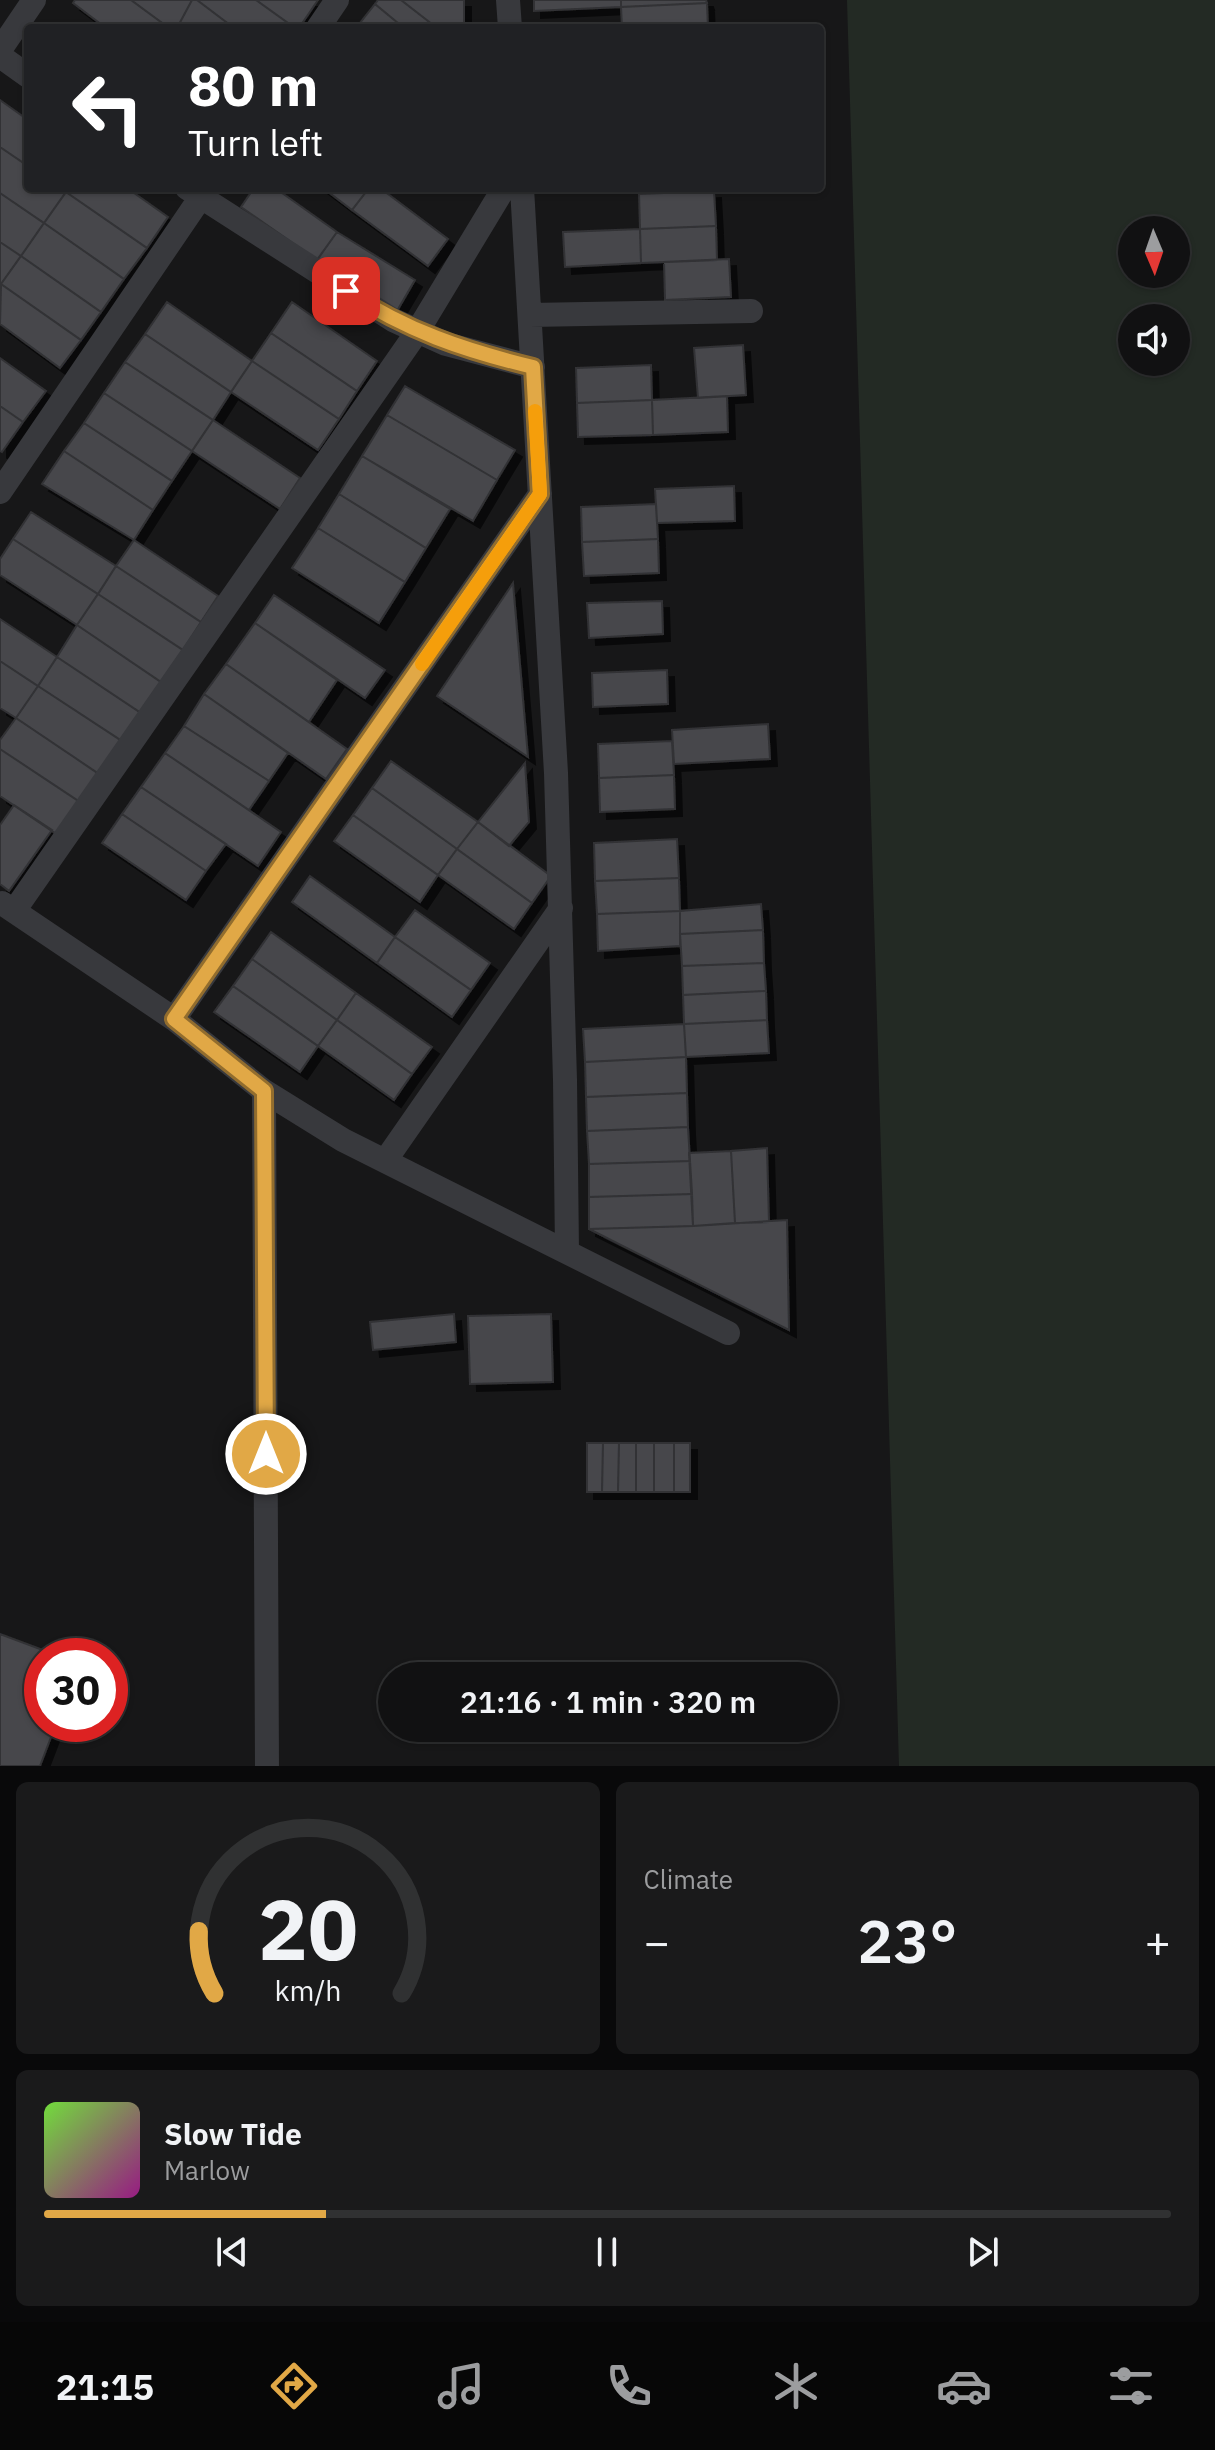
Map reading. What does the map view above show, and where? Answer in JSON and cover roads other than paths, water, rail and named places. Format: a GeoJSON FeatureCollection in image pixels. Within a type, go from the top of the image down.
{"type":"FeatureCollection","features":[{"type":"Feature","properties":{"kind":"street"},"geometry":{"type":"LineString","coordinates":[[24,71],[2,46],[34,0]]}},
{"type":"Feature","properties":{"kind":"street"},"geometry":{"type":"LineString","coordinates":[[321,24],[337,0]]}},
{"type":"Feature","properties":{"kind":"street"},"geometry":{"type":"LineString","coordinates":[[508,0],[510,24]]}},
{"type":"Feature","properties":{"kind":"street"},"geometry":{"type":"LineString","coordinates":[[0,492],[197,192]]}},
{"type":"Feature","properties":{"kind":"street"},"geometry":{"type":"LineString","coordinates":[[199,192],[370,307],[417,332],[477,354],[533,367]]}},
{"type":"Feature","properties":{"kind":"street"},"geometry":{"type":"LineString","coordinates":[[502,192],[417,332],[7,906],[174,1019],[264,1091],[317,1125],[728,1333]]}},
{"type":"Feature","properties":{"kind":"street"},"geometry":{"type":"LineString","coordinates":[[522,192],[561,908],[567,1251]]}},
{"type":"Feature","properties":{"kind":"street"},"geometry":{"type":"LineString","coordinates":[[530,315],[751,311]]}},
{"type":"Feature","properties":{"kind":"street"},"geometry":{"type":"LineString","coordinates":[[174,1019],[540,494]]}},
{"type":"Feature","properties":{"kind":"street"},"geometry":{"type":"LineString","coordinates":[[385,1161],[561,908]]}},
{"type":"Feature","properties":{"kind":"street"},"geometry":{"type":"LineString","coordinates":[[264,1091],[267,1766]]}}]}
